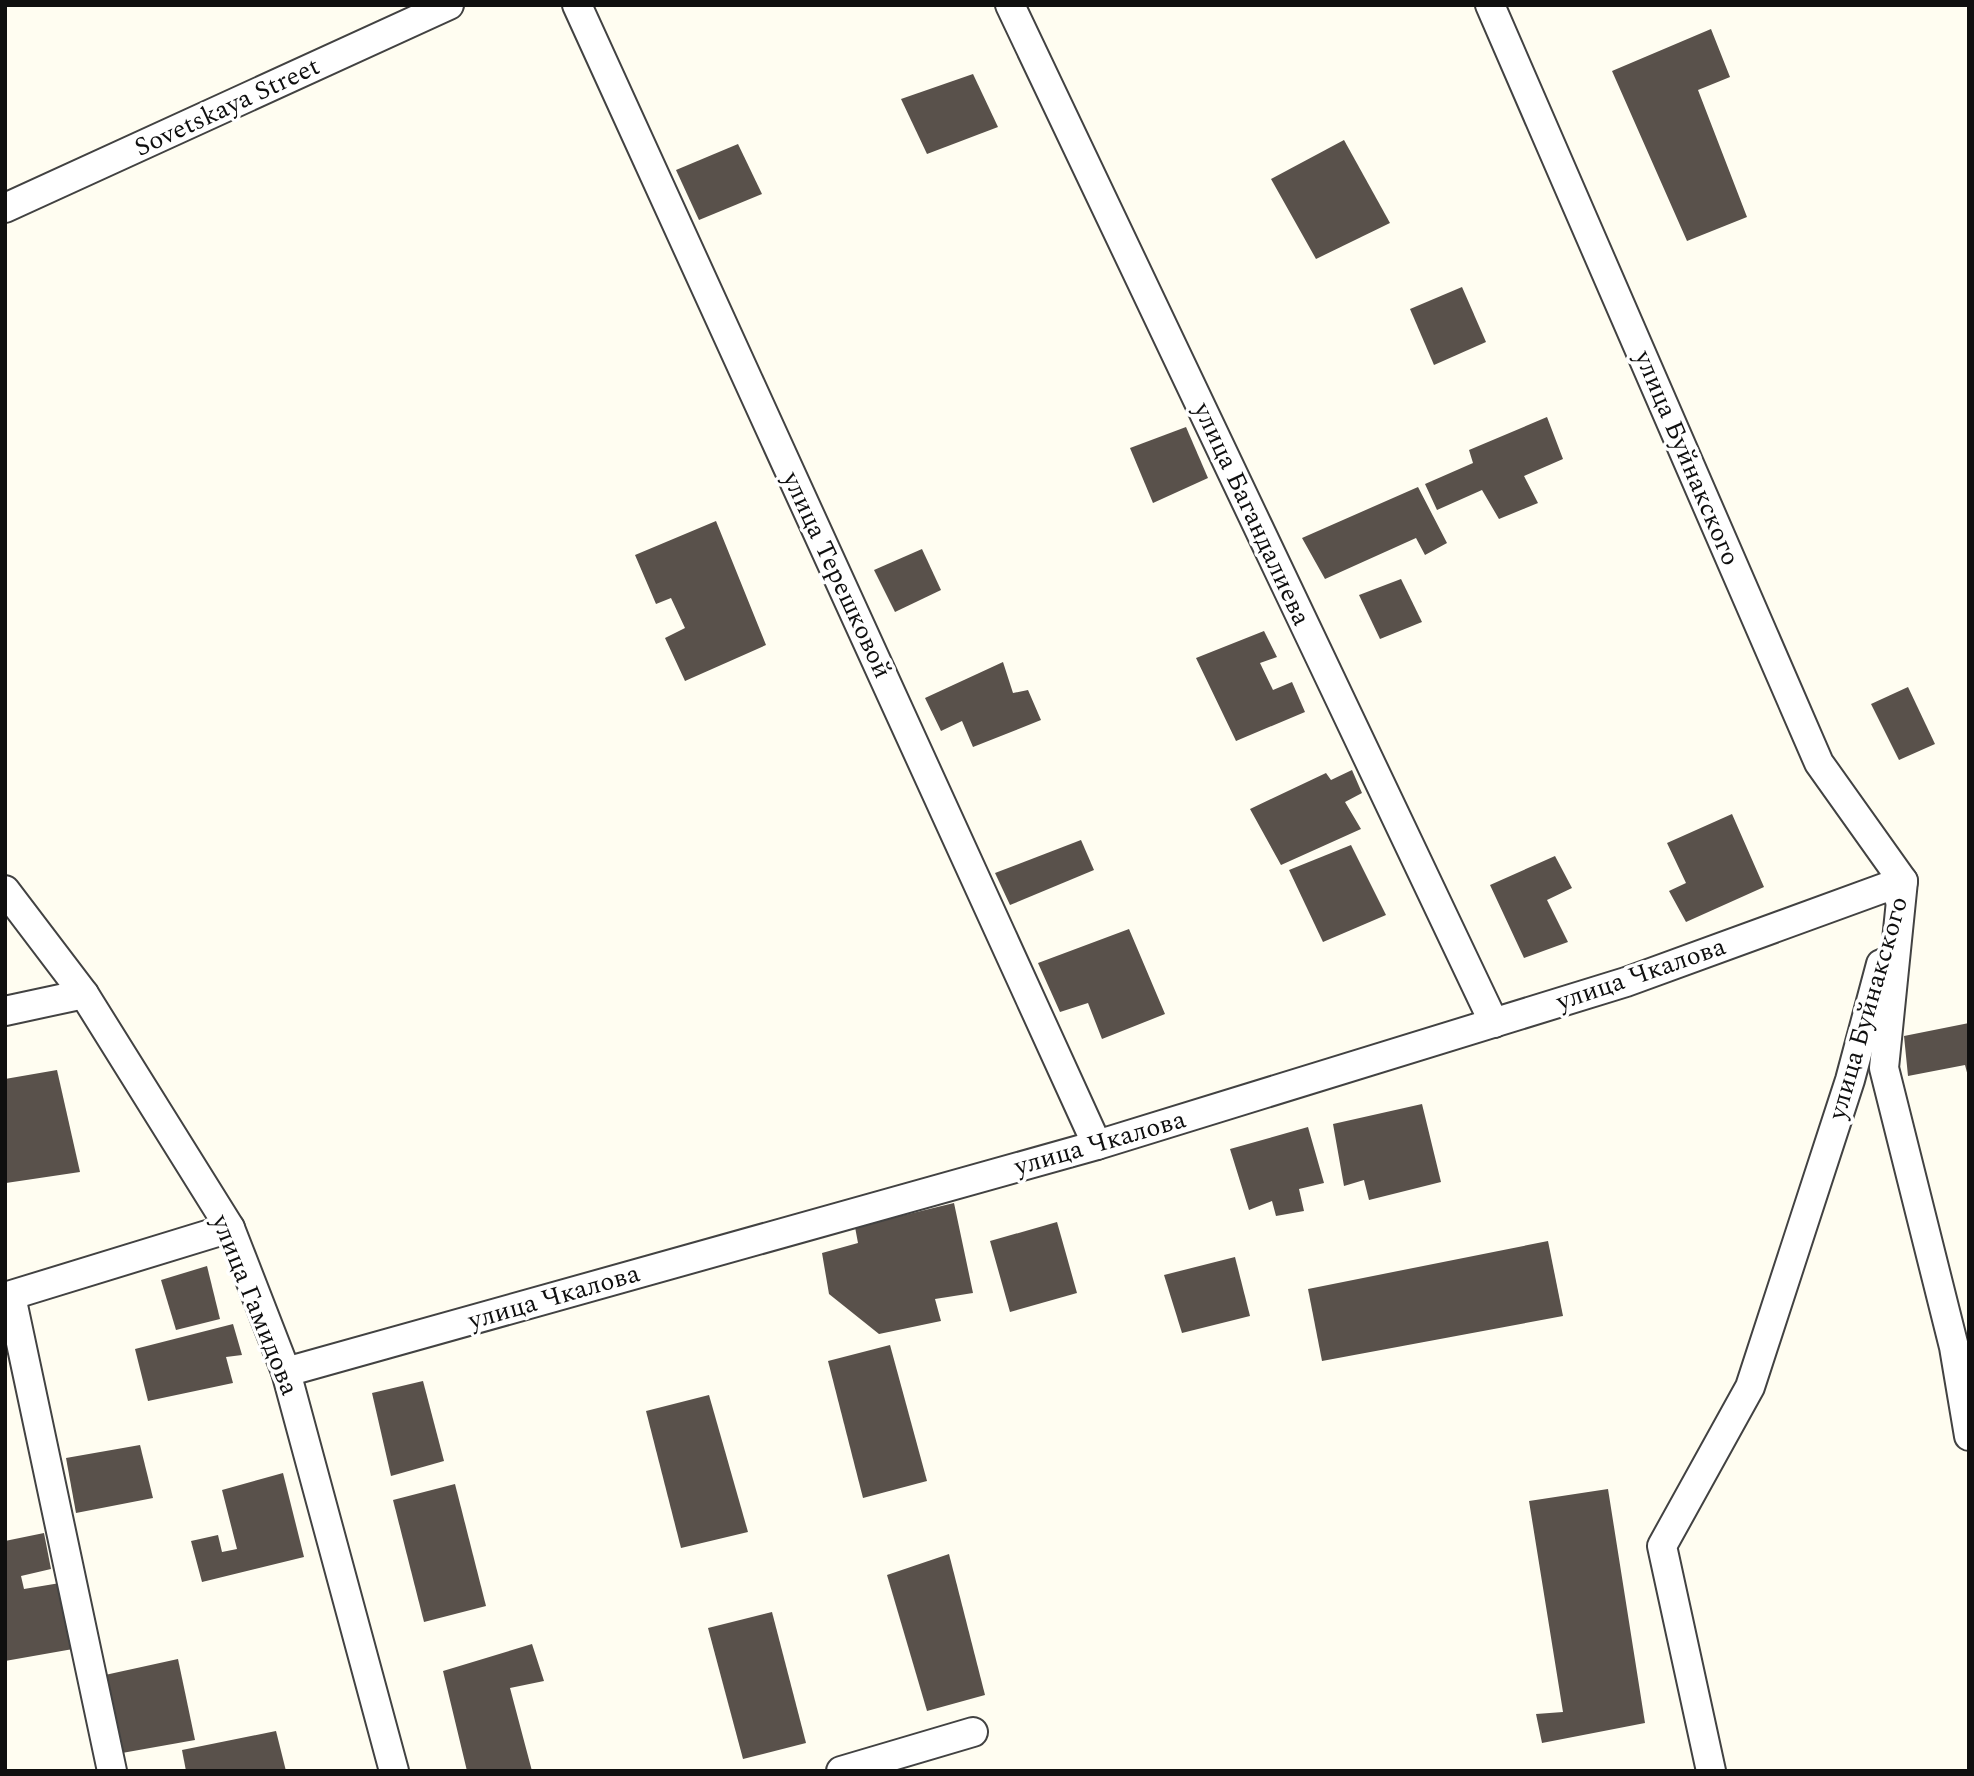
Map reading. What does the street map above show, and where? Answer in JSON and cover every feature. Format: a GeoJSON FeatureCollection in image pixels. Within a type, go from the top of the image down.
{"type":"FeatureCollection","features":[{"type":"Feature","properties":{"kind":"street","name":"Sovetskaya Street"},"geometry":{"type":"LineString","coordinates":[[5,208],[449,5]]}},
{"type":"Feature","properties":{"kind":"street","name":"улица Терешковой"},"geometry":{"type":"LineString","coordinates":[[577,5],[1097,1145]]}},
{"type":"Feature","properties":{"kind":"street","name":"улица Багандалиева"},"geometry":{"type":"LineString","coordinates":[[1010,5],[1494,1023]]}},
{"type":"Feature","properties":{"kind":"street","name":"улица Буйнакского"},"geometry":{"type":"LineString","coordinates":[[1490,5],[1819,763],[1903,881],[1850,1080],[1750,1387],[1662,1546],[1711,1771]]}},
{"type":"Feature","properties":{"kind":"street","name":"улица Чкалова"},"geometry":{"type":"LineString","coordinates":[[286,1372],[1097,1145],[1626,982],[1903,881]]}},
{"type":"Feature","properties":{"kind":"street"},"geometry":{"type":"LineString","coordinates":[[1903,881],[1884,1068],[1954,1347],[1969,1436]]}},
{"type":"Feature","properties":{"kind":"street","name":"улица Гамидова"},"geometry":{"type":"LineString","coordinates":[[5,890],[84,994],[230,1228],[286,1372],[394,1771]]}},
{"type":"Feature","properties":{"kind":"street"},"geometry":{"type":"LineString","coordinates":[[5,1011],[84,994]]}},
{"type":"Feature","properties":{"kind":"street"},"geometry":{"type":"LineString","coordinates":[[113,1771],[8,1296],[230,1228]]}},
{"type":"Feature","properties":{"kind":"street"},"geometry":{"type":"LineString","coordinates":[[841,1771],[973,1732]]}},
{"type":"Feature","properties":{"kind":"building"},"geometry":{"type":"Polygon","coordinates":[[[1711,29],[1730,77],[1698,90],[1747,217],[1687,241],[1612,71],[1711,29]]]}},
{"type":"Feature","properties":{"kind":"building"},"geometry":{"type":"Polygon","coordinates":[[[973,74],[998,127],[927,154],[901,99],[973,74]]]}},
{"type":"Feature","properties":{"kind":"building"},"geometry":{"type":"Polygon","coordinates":[[[1344,140],[1390,223],[1316,259],[1271,179],[1344,140]]]}},
{"type":"Feature","properties":{"kind":"building"},"geometry":{"type":"Polygon","coordinates":[[[738,144],[762,194],[699,220],[676,170],[738,144]]]}},
{"type":"Feature","properties":{"kind":"building"},"geometry":{"type":"Polygon","coordinates":[[[1462,287],[1486,342],[1434,365],[1410,309],[1462,287]]]}},
{"type":"Feature","properties":{"kind":"building"},"geometry":{"type":"Polygon","coordinates":[[[1547,417],[1563,459],[1524,476],[1538,503],[1499,519],[1482,490],[1437,510],[1425,484],[1473,463],[1469,450],[1547,417]]]}},
{"type":"Feature","properties":{"kind":"building"},"geometry":{"type":"Polygon","coordinates":[[[1186,427],[1208,478],[1153,503],[1130,448],[1186,427]]]}},
{"type":"Feature","properties":{"kind":"building"},"geometry":{"type":"Polygon","coordinates":[[[1418,487],[1447,543],[1425,555],[1416,538],[1325,579],[1302,538],[1418,487]]]}},
{"type":"Feature","properties":{"kind":"building"},"geometry":{"type":"Polygon","coordinates":[[[716,521],[766,645],[685,681],[665,638],[685,628],[671,598],[656,604],[635,555],[716,521]]]}},
{"type":"Feature","properties":{"kind":"building"},"geometry":{"type":"Polygon","coordinates":[[[922,549],[941,590],[895,612],[874,570],[922,549]]]}},
{"type":"Feature","properties":{"kind":"building"},"geometry":{"type":"Polygon","coordinates":[[[1401,579],[1422,622],[1380,639],[1359,595],[1401,579]]]}},
{"type":"Feature","properties":{"kind":"building"},"geometry":{"type":"Polygon","coordinates":[[[1264,631],[1277,657],[1260,663],[1273,690],[1292,682],[1305,712],[1236,741],[1196,658],[1264,631]]]}},
{"type":"Feature","properties":{"kind":"building"},"geometry":{"type":"Polygon","coordinates":[[[1003,662],[1013,693],[1028,690],[1041,720],[973,747],[962,721],[941,731],[925,698],[1003,662]]]}},
{"type":"Feature","properties":{"kind":"building"},"geometry":{"type":"Polygon","coordinates":[[[1908,687],[1935,744],[1899,760],[1871,704],[1908,687]]]}},
{"type":"Feature","properties":{"kind":"building"},"geometry":{"type":"Polygon","coordinates":[[[1352,770],[1362,793],[1345,802],[1361,829],[1281,865],[1250,809],[1326,773],[1331,780],[1352,770]]]}},
{"type":"Feature","properties":{"kind":"building"},"geometry":{"type":"Polygon","coordinates":[[[1732,814],[1764,887],[1686,922],[1669,891],[1686,883],[1667,843],[1732,814]]]}},
{"type":"Feature","properties":{"kind":"building"},"geometry":{"type":"Polygon","coordinates":[[[1081,840],[1094,870],[1010,905],[995,873],[1081,840]]]}},
{"type":"Feature","properties":{"kind":"building"},"geometry":{"type":"Polygon","coordinates":[[[1351,845],[1386,915],[1323,942],[1289,870],[1351,845]]]}},
{"type":"Feature","properties":{"kind":"building"},"geometry":{"type":"Polygon","coordinates":[[[1555,856],[1572,888],[1547,900],[1568,942],[1524,958],[1490,885],[1555,856]]]}},
{"type":"Feature","properties":{"kind":"building"},"geometry":{"type":"Polygon","coordinates":[[[1129,929],[1165,1014],[1102,1039],[1088,1003],[1060,1012],[1038,963],[1129,929]]]}},
{"type":"Feature","properties":{"kind":"building"},"geometry":{"type":"Polygon","coordinates":[[[1969,1023],[1969,1080],[1965,1065],[1908,1076],[1904,1036],[1969,1023]]]}},
{"type":"Feature","properties":{"kind":"building"},"geometry":{"type":"Polygon","coordinates":[[[57,1070],[80,1172],[6,1183],[5,1079],[57,1070]]]}},
{"type":"Feature","properties":{"kind":"building"},"geometry":{"type":"Polygon","coordinates":[[[1422,1104],[1441,1182],[1369,1200],[1364,1180],[1344,1186],[1333,1124],[1422,1104]]]}},
{"type":"Feature","properties":{"kind":"building"},"geometry":{"type":"Polygon","coordinates":[[[1308,1127],[1324,1183],[1299,1189],[1304,1211],[1276,1216],[1272,1201],[1249,1210],[1230,1149],[1308,1127]]]}},
{"type":"Feature","properties":{"kind":"building"},"geometry":{"type":"Polygon","coordinates":[[[954,1203],[973,1293],[935,1299],[941,1321],[879,1334],[829,1294],[822,1253],[858,1243],[855,1227],[954,1203]]]}},
{"type":"Feature","properties":{"kind":"building"},"geometry":{"type":"Polygon","coordinates":[[[1057,1222],[1077,1293],[1010,1312],[990,1241],[1057,1222]]]}},
{"type":"Feature","properties":{"kind":"building"},"geometry":{"type":"Polygon","coordinates":[[[1548,1241],[1563,1316],[1322,1361],[1308,1289],[1548,1241]]]}},
{"type":"Feature","properties":{"kind":"building"},"geometry":{"type":"Polygon","coordinates":[[[1235,1257],[1250,1316],[1182,1333],[1164,1275],[1235,1257]]]}},
{"type":"Feature","properties":{"kind":"building"},"geometry":{"type":"Polygon","coordinates":[[[207,1266],[220,1319],[176,1330],[161,1280],[207,1266]]]}},
{"type":"Feature","properties":{"kind":"building"},"geometry":{"type":"Polygon","coordinates":[[[233,1324],[242,1355],[226,1357],[233,1383],[148,1401],[135,1349],[233,1324]]]}},
{"type":"Feature","properties":{"kind":"building"},"geometry":{"type":"Polygon","coordinates":[[[890,1345],[927,1481],[863,1498],[828,1361],[890,1345]]]}},
{"type":"Feature","properties":{"kind":"building"},"geometry":{"type":"Polygon","coordinates":[[[423,1381],[444,1461],[391,1476],[372,1393],[423,1381]]]}},
{"type":"Feature","properties":{"kind":"building"},"geometry":{"type":"Polygon","coordinates":[[[709,1395],[748,1532],[681,1548],[646,1411],[709,1395]]]}},
{"type":"Feature","properties":{"kind":"building"},"geometry":{"type":"Polygon","coordinates":[[[140,1445],[153,1498],[76,1513],[66,1458],[140,1445]]]}},
{"type":"Feature","properties":{"kind":"building"},"geometry":{"type":"Polygon","coordinates":[[[283,1473],[304,1557],[202,1582],[191,1541],[218,1535],[222,1552],[237,1549],[222,1490],[283,1473]]]}},
{"type":"Feature","properties":{"kind":"building"},"geometry":{"type":"Polygon","coordinates":[[[455,1484],[486,1606],[424,1622],[393,1500],[455,1484]]]}},
{"type":"Feature","properties":{"kind":"building"},"geometry":{"type":"Polygon","coordinates":[[[1608,1489],[1645,1723],[1542,1743],[1536,1714],[1563,1712],[1529,1501],[1608,1489]]]}},
{"type":"Feature","properties":{"kind":"building"},"geometry":{"type":"Polygon","coordinates":[[[44,1533],[51,1569],[21,1576],[24,1589],[60,1583],[73,1649],[5,1661],[5,1541],[44,1533]]]}},
{"type":"Feature","properties":{"kind":"building"},"geometry":{"type":"Polygon","coordinates":[[[949,1554],[985,1695],[927,1711],[887,1575],[949,1554]]]}},
{"type":"Feature","properties":{"kind":"building"},"geometry":{"type":"Polygon","coordinates":[[[772,1612],[806,1743],[743,1759],[708,1628],[772,1612]]]}},
{"type":"Feature","properties":{"kind":"building"},"geometry":{"type":"Polygon","coordinates":[[[532,1644],[544,1681],[510,1688],[532,1771],[467,1771],[443,1671],[532,1644]]]}},
{"type":"Feature","properties":{"kind":"building"},"geometry":{"type":"Polygon","coordinates":[[[178,1659],[195,1740],[122,1753],[105,1675],[178,1659]]]}},
{"type":"Feature","properties":{"kind":"building"},"geometry":{"type":"Polygon","coordinates":[[[276,1731],[286,1771],[186,1771],[182,1750],[276,1731]]]}}]}
